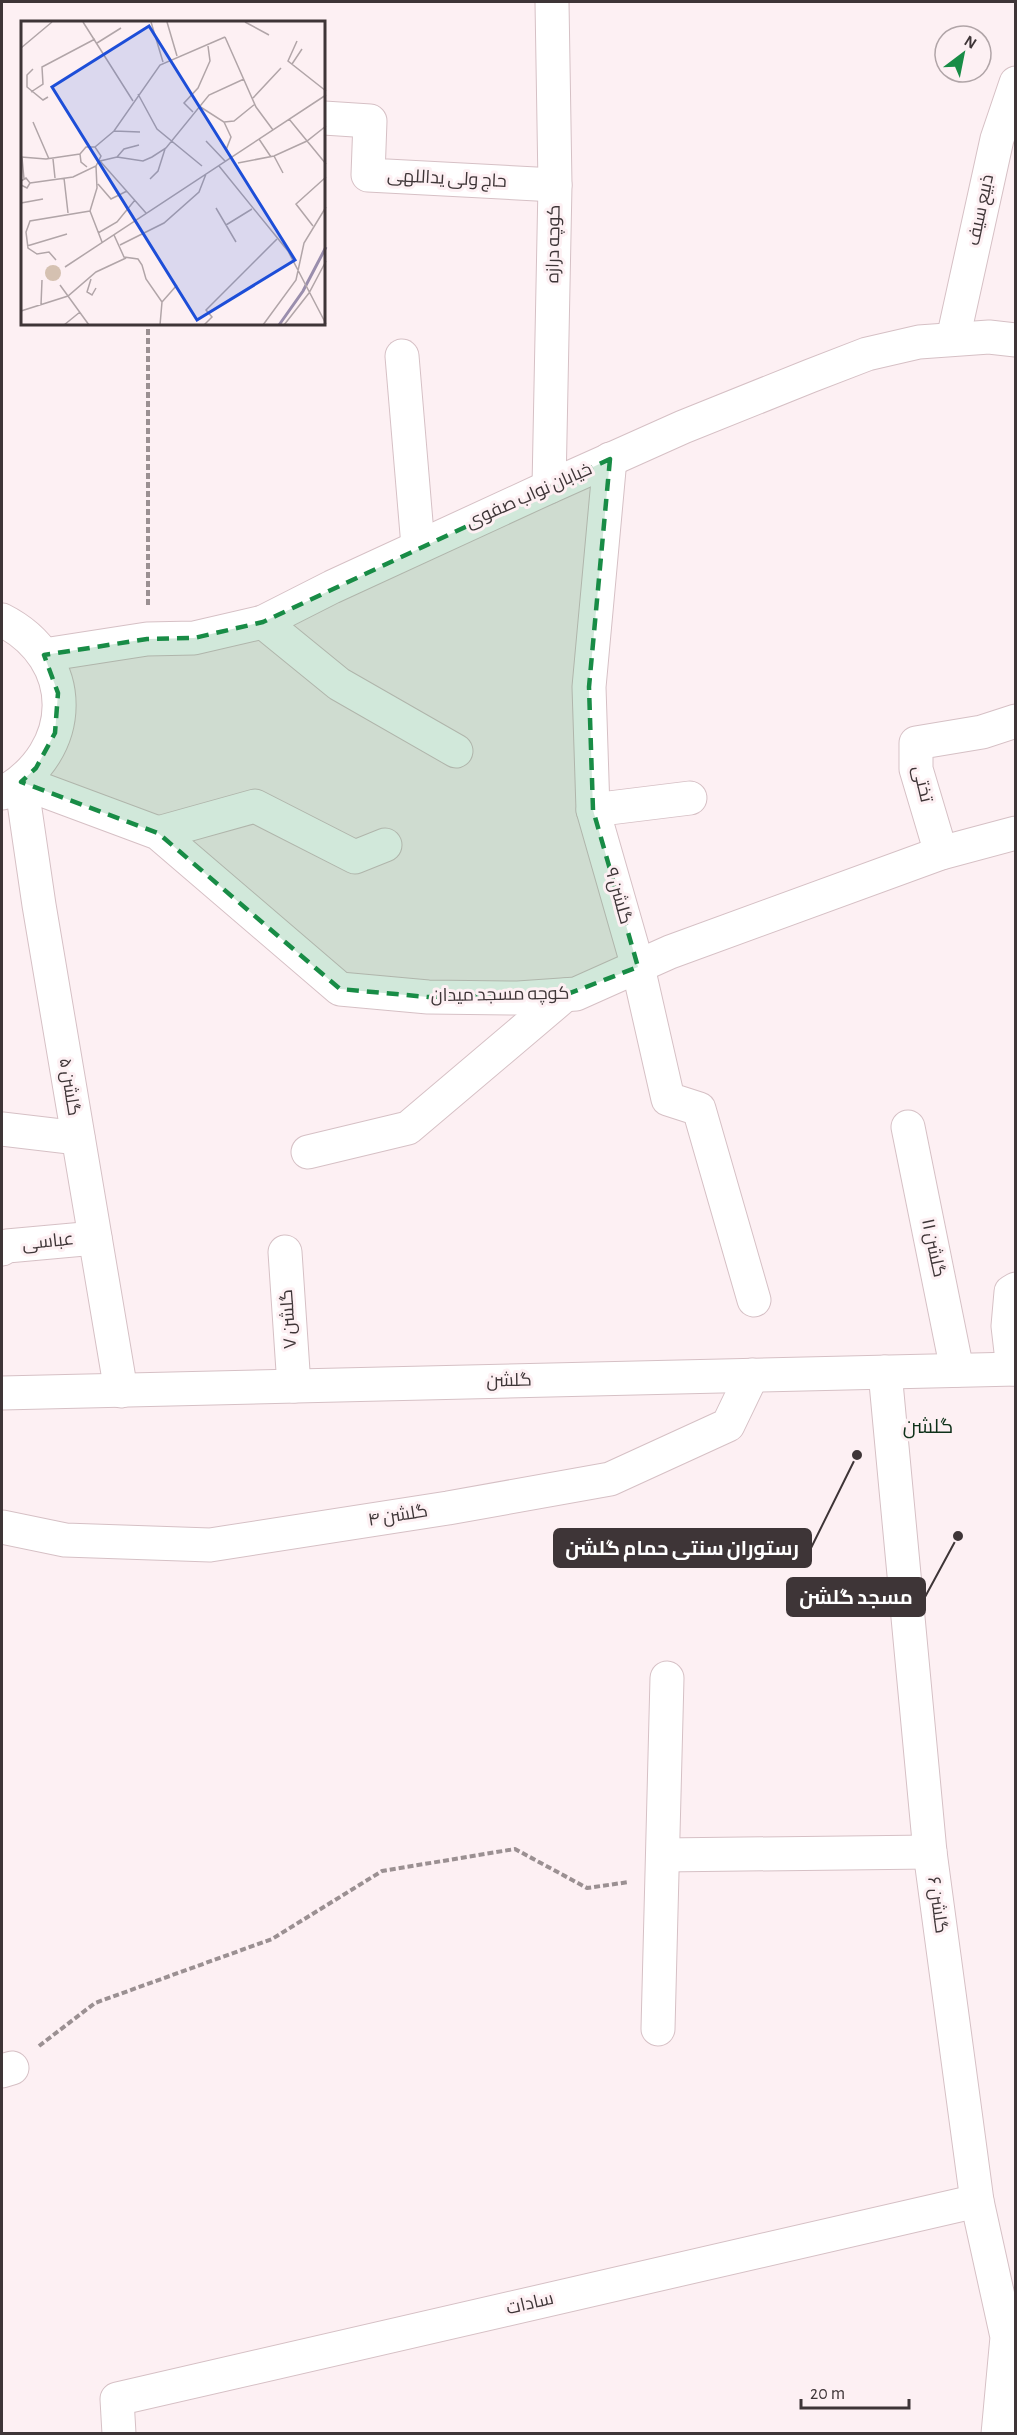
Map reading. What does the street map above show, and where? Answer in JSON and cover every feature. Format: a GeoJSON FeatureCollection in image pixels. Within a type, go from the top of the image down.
{"type":"FeatureCollection","features":[{"type":"Feature","properties":{"kind":"street","name":"کوچه درازه"},"geometry":{"type":"LineString","coordinates":[[549,486],[555,185],[552,2]]}},
{"type":"Feature","properties":{"kind":"street","name":"ذبیع سیف"},"geometry":{"type":"LineString","coordinates":[[953,339],[997,139],[1016,83]]}},
{"type":"Feature","properties":{"kind":"street","name":"حاج ولی یداللهی"},"geometry":{"type":"LineString","coordinates":[[326,118],[370,121],[368,175],[555,185]]}},
{"type":"Feature","properties":{"kind":"street","name":"خیابان نواب صفوی"},"geometry":{"type":"LineString","coordinates":[[44,655],[147,639],[194,638],[263,622],[418,546],[549,486],[683,427],[867,354],[919,342],[989,337],[1016,340]]}},
{"type":"Feature","properties":{"kind":"street"},"geometry":{"type":"LineString","coordinates":[[402,356],[418,546]]}},
{"type":"Feature","properties":{"kind":"street","name":"گلشن ۹"},"geometry":{"type":"LineString","coordinates":[[610,459],[589,687],[593,810],[638,967],[668,1099],[699,1109],[754,1300]]}},
{"type":"Feature","properties":{"kind":"street"},"geometry":{"type":"LineString","coordinates":[[2,620],[15,626],[31,639],[44,655],[53,673],[58,693],[59,713],[56,733],[48,752],[36,768],[11,788]]}},
{"type":"Feature","properties":{"kind":"street"},"geometry":{"type":"LineString","coordinates":[[263,622],[339,684],[456,751]]}},
{"type":"Feature","properties":{"kind":"street","name":"تختی"},"geometry":{"type":"LineString","coordinates":[[941,853],[916,769],[916,743],[982,732],[1016,721]]}},
{"type":"Feature","properties":{"kind":"street","name":"کوچه مسجد میدان"},"geometry":{"type":"LineString","coordinates":[[11,788],[158,833],[340,988],[428,997],[518,998],[576,994],[670,952],[941,853],[1015,837]]}},
{"type":"Feature","properties":{"kind":"street","name":"گلشن ۵"},"geometry":{"type":"LineString","coordinates":[[11,788],[39,905],[121,1390]]}},
{"type":"Feature","properties":{"kind":"street"},"geometry":{"type":"LineString","coordinates":[[593,810],[690,798]]}},
{"type":"Feature","properties":{"kind":"street"},"geometry":{"type":"LineString","coordinates":[[158,833],[255,806],[355,857],[385,845]]}},
{"type":"Feature","properties":{"kind":"street"},"geometry":{"type":"LineString","coordinates":[[308,1152],[408,1128],[565,995]]}},
{"type":"Feature","properties":{"kind":"street","name":"گلشن ۱۱"},"geometry":{"type":"LineString","coordinates":[[908,1126],[957,1370]]}},
{"type":"Feature","properties":{"kind":"street"},"geometry":{"type":"LineString","coordinates":[[2,1130],[78,1138]]}},
{"type":"Feature","properties":{"kind":"street","name":"عباسی"},"geometry":{"type":"LineString","coordinates":[[2,1249],[7,1246],[94,1238]]}},
{"type":"Feature","properties":{"kind":"street","name":"گلشن ۷"},"geometry":{"type":"LineString","coordinates":[[285,1252],[294,1386]]}},
{"type":"Feature","properties":{"kind":"street"},"geometry":{"type":"LineString","coordinates":[[1014,1369],[1008,1326],[1011,1292],[1016,1289]]}},
{"type":"Feature","properties":{"kind":"street","name":"گلشن"},"geometry":{"type":"LineString","coordinates":[[2,1393],[1014,1369]]}},
{"type":"Feature","properties":{"kind":"street","name":"گلشن ۶"},"geometry":{"type":"LineString","coordinates":[[885,1372],[930,1852],[977,2201],[1007,2337],[998,2433]]}},
{"type":"Feature","properties":{"kind":"street","name":"گلشن ۴"},"geometry":{"type":"LineString","coordinates":[[2,1527],[65,1540],[210,1545],[448,1508],[610,1479],[728,1425],[752,1375]]}},
{"type":"Feature","properties":{"kind":"street"},"geometry":{"type":"LineString","coordinates":[[658,2029],[667,1678]]}},
{"type":"Feature","properties":{"kind":"street"},"geometry":{"type":"LineString","coordinates":[[662,1866],[930,1852]]}},
{"type":"Feature","properties":{"kind":"street","name":"سادات"},"geometry":{"type":"LineString","coordinates":[[118,2433],[117,2400],[977,2201]]}},
{"type":"Feature","properties":{"kind":"path"},"geometry":{"type":"LineString","coordinates":[[147,639],[148,326]]}},
{"type":"Feature","properties":{"kind":"path"},"geometry":{"type":"LineString","coordinates":[[7,2069],[95,2003],[272,1939],[382,1871],[515,1850],[587,1888],[662,1866]]}},
{"type":"Feature","properties":{"kind":"highlighted area"},"geometry":{"type":"Polygon","coordinates":[[[610,459],[589,687],[593,810],[638,967],[565,995],[428,997],[340,989],[158,833],[21,782],[36,768],[55,733],[58,693],[44,655],[147,639],[194,638],[263,622],[610,459]]]}},
{"type":"Feature","properties":{"kind":"place","name":"رستوران سنتی حمام گلشن"},"geometry":{"type":"Point","coordinates":[857,1455]}},
{"type":"Feature","properties":{"kind":"place","name":"مسجد گلشن"},"geometry":{"type":"Point","coordinates":[958,1536]}},
{"type":"Feature","properties":{"kind":"district","name":"گلشن"},"geometry":{"type":"Point","coordinates":[928,1427]}}]}
